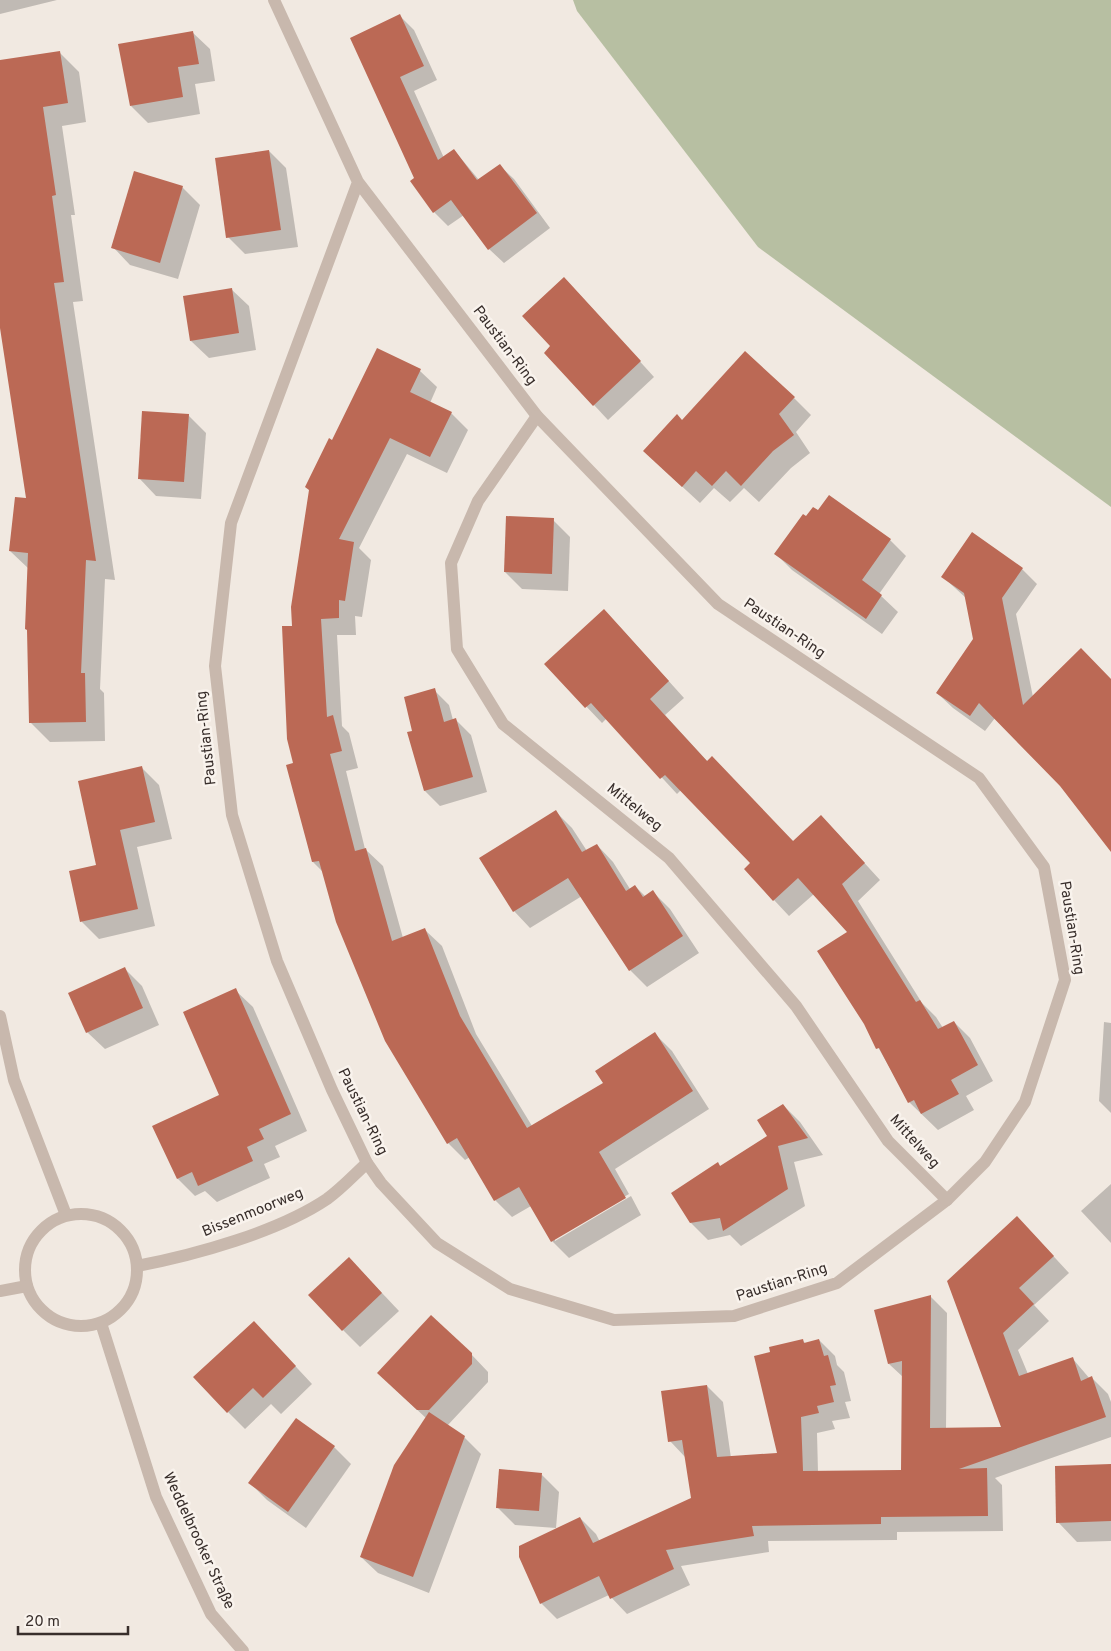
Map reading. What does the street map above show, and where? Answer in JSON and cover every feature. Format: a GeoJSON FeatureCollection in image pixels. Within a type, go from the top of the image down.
{"type":"FeatureCollection","features":[{"type":"Feature","properties":{"kind":"street","name":"Paustian-Ring"},"geometry":{"type":"LineString","coordinates":[[274,0],[358,182],[538,416],[718,604],[979,778],[1044,867],[1065,980],[1025,1102],[985,1162],[947,1200],[837,1283],[734,1316],[614,1320],[510,1289],[437,1243],[381,1183],[367,1163],[332,1090],[277,961],[235,824],[215,666],[231,523],[358,182]]}},
{"type":"Feature","properties":{"kind":"street","name":"Mittelweg"},"geometry":{"type":"LineString","coordinates":[[538,416],[478,501],[451,562],[457,649],[503,724],[669,858],[796,1006],[888,1141],[947,1200]]}},
{"type":"Feature","properties":{"kind":"street"},"geometry":{"type":"LineString","coordinates":[[0,1016],[14,1080],[66,1215]]}},
{"type":"Feature","properties":{"kind":"street","name":"Bissenmoorweg"},"geometry":{"type":"LineString","coordinates":[[137,1266],[173,1260],[234,1241],[302,1214],[328,1198],[367,1163]]}},
{"type":"Feature","properties":{"kind":"street"},"geometry":{"type":"LineString","coordinates":[[83,1214],[98,1217],[114,1224],[125,1235],[134,1250],[137,1266],[135,1284],[129,1301],[116,1314],[101,1323],[83,1326],[64,1324],[48,1316],[35,1303],[27,1286],[24,1268],[28,1251],[37,1235],[50,1223],[66,1215],[83,1214]]}},
{"type":"Feature","properties":{"kind":"street"},"geometry":{"type":"LineString","coordinates":[[0,1291],[27,1286]]}},
{"type":"Feature","properties":{"kind":"street","name":"Weddelbrooker Straße"},"geometry":{"type":"LineString","coordinates":[[101,1323],[156,1497],[211,1614],[243,1651]]}},
{"type":"Feature","properties":{"kind":"green space"},"geometry":{"type":"Polygon","coordinates":[[[573,0],[1111,0],[1111,507],[758,247],[577,11],[573,0]]]}},
{"type":"Feature","properties":{"kind":"building"},"geometry":{"type":"Polygon","coordinates":[[[400,14],[424,66],[400,77],[438,160],[454,149],[477,180],[500,164],[537,213],[488,250],[451,200],[433,213],[410,181],[414,178],[350,38],[400,14]]]}},
{"type":"Feature","properties":{"kind":"building"},"geometry":{"type":"Polygon","coordinates":[[[193,31],[199,64],[178,67],[183,97],[130,106],[118,44],[193,31]]]}},
{"type":"Feature","properties":{"kind":"building"},"geometry":{"type":"Polygon","coordinates":[[[60,51],[68,103],[43,107],[56,195],[52,196],[64,282],[54,283],[96,561],[86,560],[81,673],[85,673],[86,722],[29,723],[27,630],[25,629],[28,553],[9,551],[15,497],[26,498],[0,328],[0,60],[60,51]]]}},
{"type":"Feature","properties":{"kind":"building"},"geometry":{"type":"Polygon","coordinates":[[[269,150],[281,230],[226,238],[215,158],[269,150]]]}},
{"type":"Feature","properties":{"kind":"building"},"geometry":{"type":"Polygon","coordinates":[[[134,171],[183,186],[160,263],[111,248],[134,171]]]}},
{"type":"Feature","properties":{"kind":"building"},"geometry":{"type":"Polygon","coordinates":[[[564,277],[641,361],[593,406],[544,353],[550,346],[522,316],[564,277]]]}},
{"type":"Feature","properties":{"kind":"building"},"geometry":{"type":"Polygon","coordinates":[[[232,288],[239,333],[190,341],[183,296],[232,288]]]}},
{"type":"Feature","properties":{"kind":"building"},"geometry":{"type":"Polygon","coordinates":[[[377,348],[421,369],[410,392],[452,412],[430,457],[390,438],[339,539],[354,542],[345,601],[339,600],[339,618],[321,619],[327,717],[333,715],[342,751],[330,754],[355,851],[366,848],[392,941],[425,928],[460,1016],[527,1128],[603,1083],[595,1071],[655,1032],[693,1091],[599,1152],[626,1198],[551,1242],[519,1187],[494,1201],[457,1138],[447,1144],[385,1041],[336,922],[319,861],[312,862],[286,765],[293,763],[287,739],[282,626],[292,626],[291,607],[309,490],[305,487],[329,438],[332,440],[377,348]]]}},
{"type":"Feature","properties":{"kind":"building"},"geometry":{"type":"Polygon","coordinates":[[[745,351],[795,397],[779,414],[794,435],[773,451],[741,486],[726,471],[712,486],[696,471],[682,487],[643,451],[677,414],[682,420],[745,351]]]}},
{"type":"Feature","properties":{"kind":"building"},"geometry":{"type":"Polygon","coordinates":[[[142,411],[189,414],[184,482],[138,479],[142,411]]]}},
{"type":"Feature","properties":{"kind":"building"},"geometry":{"type":"Polygon","coordinates":[[[829,495],[891,539],[862,580],[882,595],[866,619],[774,554],[803,514],[806,516],[813,507],[818,510],[829,495]]]}},
{"type":"Feature","properties":{"kind":"building"},"geometry":{"type":"Polygon","coordinates":[[[506,516],[554,518],[552,574],[504,572],[506,516]]]}},
{"type":"Feature","properties":{"kind":"building"},"geometry":{"type":"Polygon","coordinates":[[[972,532],[1023,568],[1002,598],[1023,705],[1081,648],[1111,679],[1111,852],[1060,786],[979,703],[970,716],[936,693],[973,639],[964,593],[941,577],[972,532]]]}},
{"type":"Feature","properties":{"kind":"building"},"geometry":{"type":"Polygon","coordinates":[[[604,609],[669,681],[650,699],[707,761],[712,756],[793,841],[821,815],[865,863],[842,884],[916,1002],[920,1000],[938,1029],[954,1021],[978,1065],[951,1080],[959,1094],[921,1114],[914,1100],[908,1103],[879,1048],[876,1049],[864,1024],[817,951],[847,932],[798,878],[773,901],[744,869],[750,863],[665,775],[660,779],[591,703],[585,708],[544,664],[604,609]]]}},
{"type":"Feature","properties":{"kind":"building"},"geometry":{"type":"Polygon","coordinates":[[[435,688],[444,722],[456,718],[473,777],[424,791],[407,732],[412,731],[404,697],[435,688]]]}},
{"type":"Feature","properties":{"kind":"building"},"geometry":{"type":"Polygon","coordinates":[[[142,766],[155,822],[120,830],[138,909],[80,922],[69,871],[96,865],[78,781],[142,766]]]}},
{"type":"Feature","properties":{"kind":"building"},"geometry":{"type":"Polygon","coordinates":[[[556,810],[582,852],[597,844],[626,891],[635,885],[643,897],[653,890],[683,936],[629,971],[568,878],[513,912],[479,858],[556,810]]]}},
{"type":"Feature","properties":{"kind":"building"},"geometry":{"type":"Polygon","coordinates":[[[125,967],[143,1008],[86,1033],[68,993],[125,967]]]}},
{"type":"Feature","properties":{"kind":"building"},"geometry":{"type":"Polygon","coordinates":[[[236,988],[291,1114],[259,1129],[264,1139],[247,1147],[253,1161],[198,1186],[192,1172],[177,1179],[152,1126],[219,1095],[183,1012],[236,988]]]}},
{"type":"Feature","properties":{"kind":"building"},"geometry":{"type":"Polygon","coordinates":[[[783,1104],[808,1138],[778,1146],[788,1189],[723,1231],[720,1218],[690,1223],[671,1193],[718,1162],[720,1166],[767,1136],[757,1120],[783,1104]]]}},
{"type":"Feature","properties":{"kind":"building"},"geometry":{"type":"Polygon","coordinates":[[[1017,1216],[1054,1256],[1019,1288],[1034,1304],[1003,1333],[1019,1376],[1073,1357],[1081,1381],[1092,1376],[1106,1417],[959,1469],[987,1468],[988,1516],[881,1517],[881,1524],[752,1526],[754,1536],[666,1550],[674,1569],[610,1599],[599,1576],[540,1604],[519,1557],[519,1546],[580,1517],[593,1543],[691,1498],[682,1440],[668,1442],[661,1391],[707,1385],[717,1457],[777,1453],[754,1356],[770,1352],[769,1347],[803,1339],[804,1343],[819,1339],[824,1356],[828,1355],[836,1385],[830,1386],[834,1402],[817,1406],[819,1413],[801,1417],[803,1471],[901,1470],[902,1361],[888,1364],[874,1310],[931,1295],[930,1428],[1001,1427],[947,1281],[1017,1216]]]}},
{"type":"Feature","properties":{"kind":"building"},"geometry":{"type":"Polygon","coordinates":[[[349,1257],[382,1293],[342,1331],[308,1295],[349,1257]]]}},
{"type":"Feature","properties":{"kind":"building"},"geometry":{"type":"Polygon","coordinates":[[[431,1315],[472,1353],[472,1364],[429,1410],[417,1410],[377,1373],[431,1315]]]}},
{"type":"Feature","properties":{"kind":"building"},"geometry":{"type":"Polygon","coordinates":[[[254,1321],[296,1366],[263,1398],[253,1388],[227,1413],[193,1377],[254,1321]]]}},
{"type":"Feature","properties":{"kind":"building"},"geometry":{"type":"Polygon","coordinates":[[[429,1412],[465,1436],[413,1577],[360,1557],[394,1465],[429,1412]]]}},
{"type":"Feature","properties":{"kind":"building"},"geometry":{"type":"Polygon","coordinates":[[[296,1418],[335,1446],[288,1512],[248,1483],[296,1418]]]}},
{"type":"Feature","properties":{"kind":"building"},"geometry":{"type":"Polygon","coordinates":[[[1111,1464],[1111,1521],[1056,1523],[1055,1466],[1111,1464]]]}},
{"type":"Feature","properties":{"kind":"building"},"geometry":{"type":"Polygon","coordinates":[[[499,1469],[542,1473],[539,1511],[496,1508],[499,1469]]]}}]}
